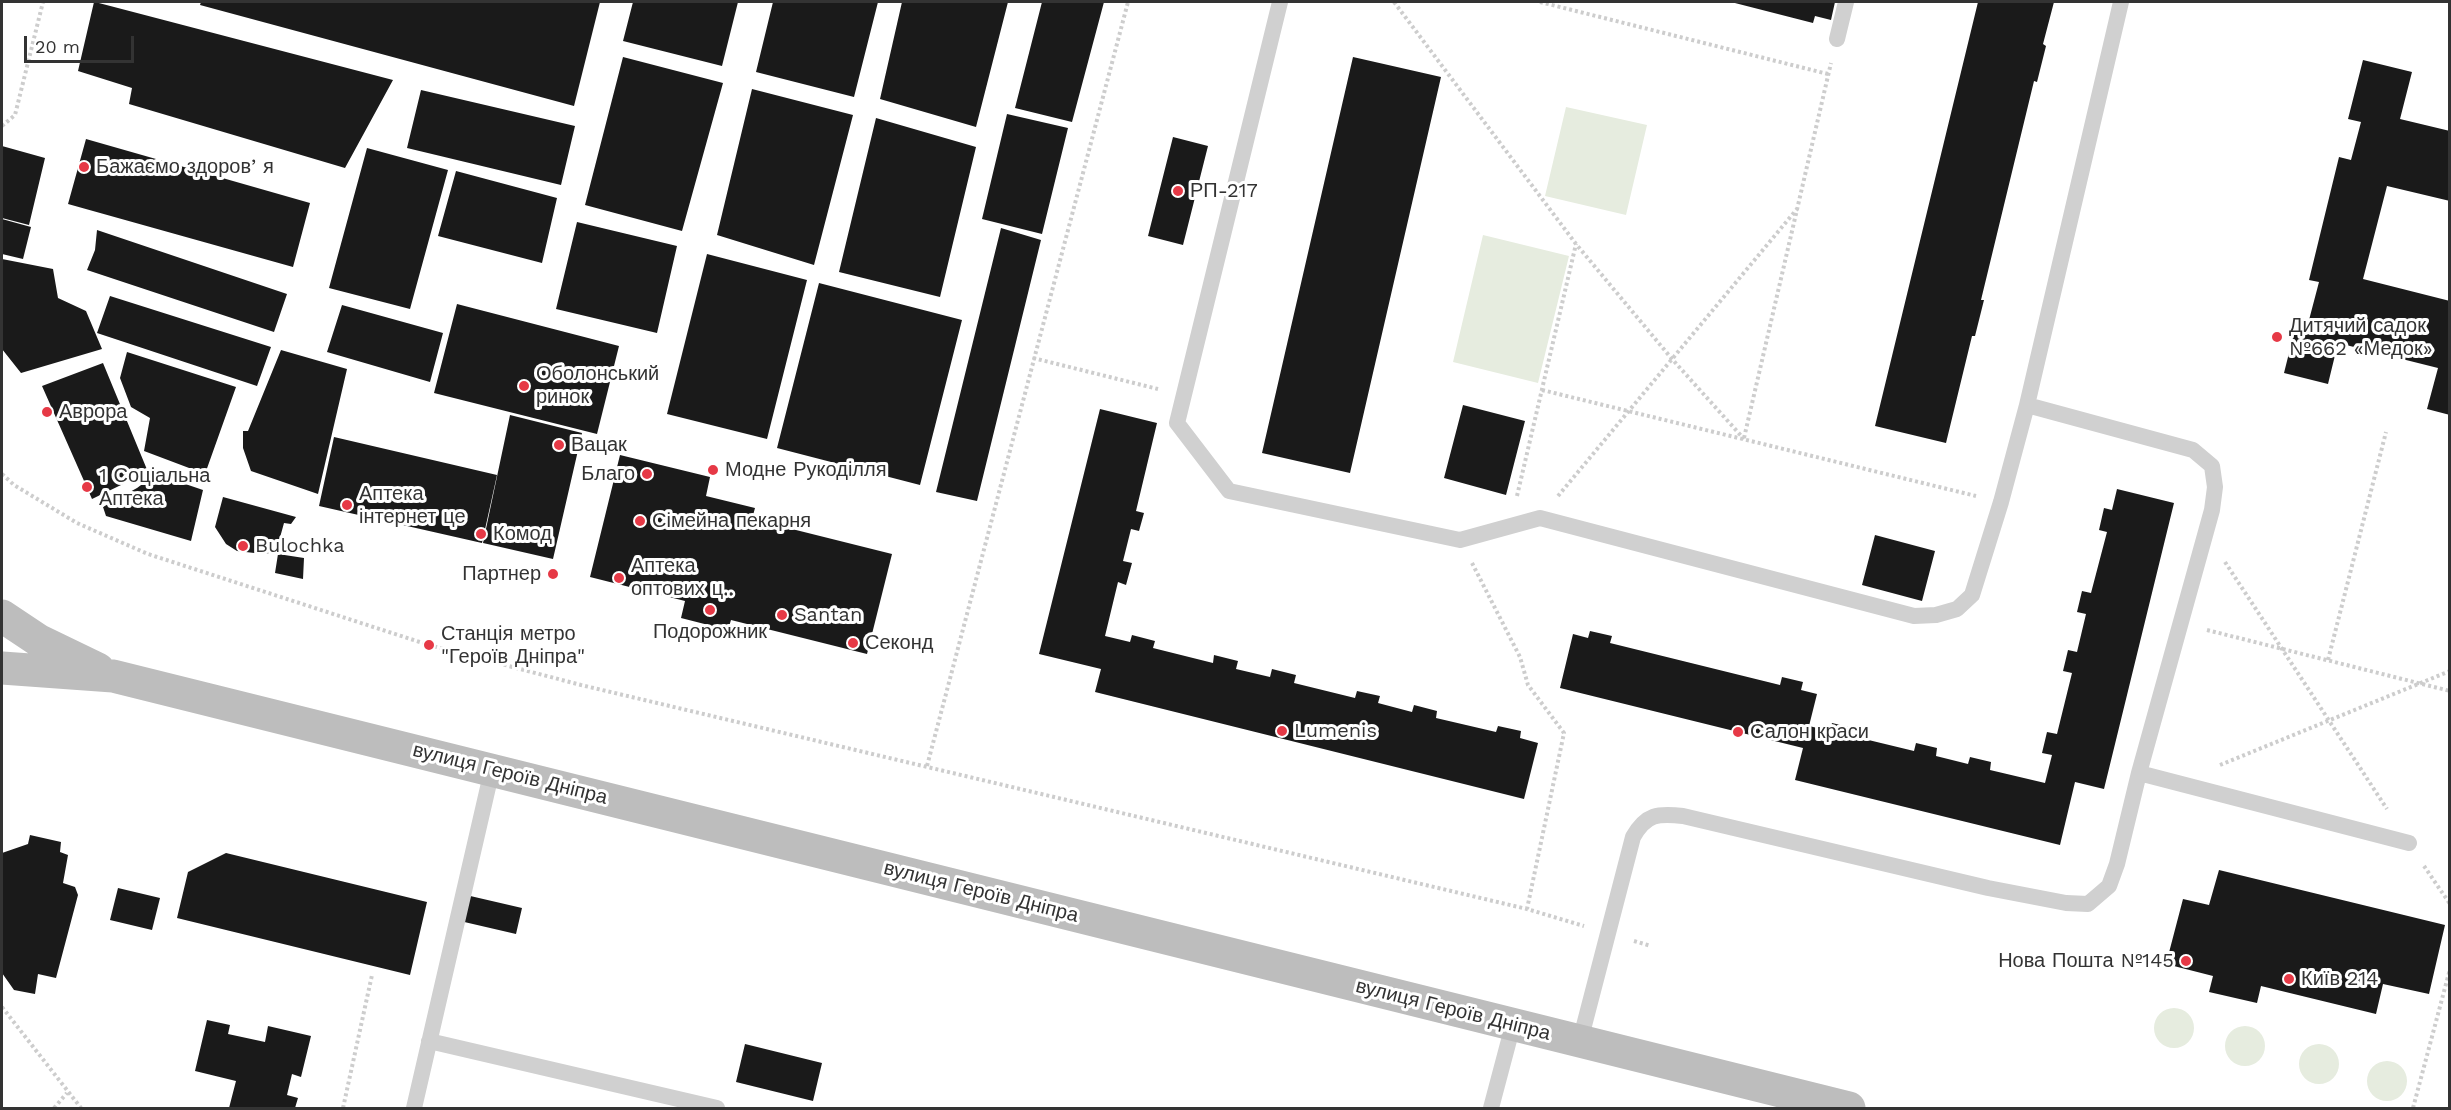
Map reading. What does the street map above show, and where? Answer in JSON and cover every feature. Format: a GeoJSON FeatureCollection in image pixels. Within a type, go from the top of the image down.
{"type":"FeatureCollection","features":[{"type":"Feature","properties":{"kind":"main road","name":"вулиця Героїв Дніпра"},"geometry":{"type":"LineString","coordinates":[[2,616],[38,640],[113,676]]}},
{"type":"Feature","properties":{"kind":"main road","name":"вулиця Героїв Дніпра"},"geometry":{"type":"LineString","coordinates":[[2,668],[113,676],[1849,1108]]}},
{"type":"Feature","properties":{"kind":"lane"},"geometry":{"type":"LineString","coordinates":[[1280,2],[1177,423],[1229,491],[1460,540],[1540,518],[1914,616],[1936,615],[1957,609],[1972,595],[2001,502],[2027,405],[2121,2]]}},
{"type":"Feature","properties":{"kind":"lane"},"geometry":{"type":"LineString","coordinates":[[1837,39],[1846,2]]}},
{"type":"Feature","properties":{"kind":"lane"},"geometry":{"type":"LineString","coordinates":[[1580,1041],[1634,837],[1642,823],[1662,814],[1683,816],[1988,888],[2066,903],[2088,904],[2109,886],[2117,864],[2139,773],[2212,510],[2215,487],[2212,466],[2193,450],[2027,405]]}},
{"type":"Feature","properties":{"kind":"lane"},"geometry":{"type":"LineString","coordinates":[[414,1108],[492,770]]}},
{"type":"Feature","properties":{"kind":"lane"},"geometry":{"type":"LineString","coordinates":[[2139,773],[2409,843]]}},
{"type":"Feature","properties":{"kind":"lane"},"geometry":{"type":"LineString","coordinates":[[1491,1108],[1513,1024]]}},
{"type":"Feature","properties":{"kind":"lane"},"geometry":{"type":"LineString","coordinates":[[429,1041],[717,1108]]}},
{"type":"Feature","properties":{"kind":"path"},"geometry":{"type":"LineString","coordinates":[[2,126],[15,115],[43,2]]}},
{"type":"Feature","properties":{"kind":"path"},"geometry":{"type":"LineString","coordinates":[[927,766],[1128,2]]}},
{"type":"Feature","properties":{"kind":"path"},"geometry":{"type":"LineString","coordinates":[[1394,2],[1576,244],[1672,359],[1744,439]]}},
{"type":"Feature","properties":{"kind":"path"},"geometry":{"type":"LineString","coordinates":[[1540,2],[1828,74]]}},
{"type":"Feature","properties":{"kind":"path"},"geometry":{"type":"LineString","coordinates":[[1744,439],[1837,39]]}},
{"type":"Feature","properties":{"kind":"path"},"geometry":{"type":"LineString","coordinates":[[1540,518],[1798,208]]}},
{"type":"Feature","properties":{"kind":"path"},"geometry":{"type":"LineString","coordinates":[[1510,526],[1576,244]]}},
{"type":"Feature","properties":{"kind":"path"},"geometry":{"type":"LineString","coordinates":[[1033,358],[1184,395]]}},
{"type":"Feature","properties":{"kind":"path"},"geometry":{"type":"LineString","coordinates":[[1542,390],[2001,502]]}},
{"type":"Feature","properties":{"kind":"path"},"geometry":{"type":"LineString","coordinates":[[2328,660],[2386,432]]}},
{"type":"Feature","properties":{"kind":"path"},"geometry":{"type":"LineString","coordinates":[[2,474],[14,485],[77,523],[147,554],[429,645],[580,685],[1527,909],[1651,945]]}},
{"type":"Feature","properties":{"kind":"path"},"geometry":{"type":"LineString","coordinates":[[2206,531],[2280,648],[2450,904]]}},
{"type":"Feature","properties":{"kind":"path"},"geometry":{"type":"LineString","coordinates":[[1460,540],[1520,657],[1528,685],[1564,733],[1527,909]]}},
{"type":"Feature","properties":{"kind":"path"},"geometry":{"type":"LineString","coordinates":[[2181,623],[2450,691]]}},
{"type":"Feature","properties":{"kind":"path"},"geometry":{"type":"LineString","coordinates":[[2177,782],[2450,672]]}},
{"type":"Feature","properties":{"kind":"path"},"geometry":{"type":"LineString","coordinates":[[2413,1108],[2450,969]]}},
{"type":"Feature","properties":{"kind":"path"},"geometry":{"type":"LineString","coordinates":[[343,1108],[372,975]]}},
{"type":"Feature","properties":{"kind":"path"},"geometry":{"type":"LineString","coordinates":[[2,1007],[81,1108]]}},
{"type":"Feature","properties":{"kind":"path"},"geometry":{"type":"LineString","coordinates":[[54,1108],[67,1093]]}},
{"type":"Feature","properties":{"kind":"shaded area"},"geometry":{"type":"Polygon","coordinates":[[[1566,107],[1647,125],[1626,215],[1545,196],[1566,107]]]}},
{"type":"Feature","properties":{"kind":"shaded area"},"geometry":{"type":"Polygon","coordinates":[[[1483,235],[1569,256],[1538,383],[1453,362],[1483,235]]]}},
{"type":"Feature","properties":{"kind":"shaded area"},"geometry":{"type":"Polygon","coordinates":[[[2174,1008],[2188,1014],[2194,1028],[2188,1042],[2174,1048],[2160,1042],[2154,1028],[2160,1014],[2174,1008]]]}},
{"type":"Feature","properties":{"kind":"shaded area"},"geometry":{"type":"Polygon","coordinates":[[[2245,1026],[2259,1032],[2265,1046],[2259,1060],[2245,1066],[2231,1060],[2225,1046],[2231,1032],[2245,1026]]]}},
{"type":"Feature","properties":{"kind":"shaded area"},"geometry":{"type":"Polygon","coordinates":[[[2319,1044],[2333,1050],[2339,1064],[2333,1078],[2319,1084],[2305,1078],[2299,1064],[2305,1050],[2319,1044]]]}},
{"type":"Feature","properties":{"kind":"shaded area"},"geometry":{"type":"Polygon","coordinates":[[[2387,1061],[2401,1067],[2407,1081],[2401,1095],[2387,1101],[2373,1095],[2367,1081],[2373,1067],[2387,1061]]]}},
{"type":"Feature","properties":{"kind":"building"},"geometry":{"type":"Polygon","coordinates":[[[94,2],[393,80],[345,168],[129,104],[132,88],[78,71],[94,2]]]}},
{"type":"Feature","properties":{"kind":"building"},"geometry":{"type":"Polygon","coordinates":[[[201,2],[600,2],[574,106],[200,5],[201,2]]]}},
{"type":"Feature","properties":{"kind":"building"},"geometry":{"type":"Polygon","coordinates":[[[633,2],[738,2],[722,66],[623,41],[633,2]]]}},
{"type":"Feature","properties":{"kind":"building"},"geometry":{"type":"Polygon","coordinates":[[[773,2],[878,2],[854,97],[756,72],[773,2]]]}},
{"type":"Feature","properties":{"kind":"building"},"geometry":{"type":"Polygon","coordinates":[[[902,2],[1008,2],[976,127],[880,99],[902,2]]]}},
{"type":"Feature","properties":{"kind":"building"},"geometry":{"type":"Polygon","coordinates":[[[1042,2],[1104,2],[1072,122],[1015,108],[1042,2]]]}},
{"type":"Feature","properties":{"kind":"building"},"geometry":{"type":"Polygon","coordinates":[[[1731,2],[1835,2],[1831,20],[1815,16],[1813,23],[1731,2]]]}},
{"type":"Feature","properties":{"kind":"building"},"geometry":{"type":"Polygon","coordinates":[[[1978,2],[2054,2],[2043,44],[2046,46],[2037,82],[2034,81],[1981,300],[1984,300],[1975,336],[1972,336],[1946,443],[1875,426],[1978,2]]]}},
{"type":"Feature","properties":{"kind":"building"},"geometry":{"type":"Polygon","coordinates":[[[623,57],[723,83],[682,231],[585,205],[623,57]]]}},
{"type":"Feature","properties":{"kind":"building"},"geometry":{"type":"Polygon","coordinates":[[[1353,57],[1441,77],[1350,473],[1262,453],[1353,57]]]}},
{"type":"Feature","properties":{"kind":"building"},"geometry":{"type":"Polygon","coordinates":[[[2363,60],[2412,72],[2400,119],[2450,131],[2450,201],[2387,186],[2363,279],[2450,301],[2450,415],[2427,409],[2438,368],[2338,343],[2328,384],[2284,373],[2298,317],[2309,320],[2319,282],[2309,280],[2339,157],[2351,160],[2361,122],[2348,119],[2363,60]]]}},
{"type":"Feature","properties":{"kind":"building"},"geometry":{"type":"Polygon","coordinates":[[[752,89],[853,115],[814,265],[717,235],[752,89]]]}},
{"type":"Feature","properties":{"kind":"building"},"geometry":{"type":"Polygon","coordinates":[[[421,90],[575,126],[561,185],[407,148],[421,90]]]}},
{"type":"Feature","properties":{"kind":"building"},"geometry":{"type":"Polygon","coordinates":[[[1007,114],[1068,128],[1042,234],[982,219],[1007,114]]]}},
{"type":"Feature","properties":{"kind":"building"},"geometry":{"type":"Polygon","coordinates":[[[876,118],[976,147],[940,297],[839,272],[876,118]]]}},
{"type":"Feature","properties":{"kind":"building","name":"РП-217"},"geometry":{"type":"Polygon","coordinates":[[[1173,137],[1208,146],[1183,245],[1148,236],[1173,137]]]}},
{"type":"Feature","properties":{"kind":"building"},"geometry":{"type":"Polygon","coordinates":[[[86,139],[310,203],[293,267],[68,204],[86,139]]]}},
{"type":"Feature","properties":{"kind":"building"},"geometry":{"type":"Polygon","coordinates":[[[2,146],[45,158],[29,225],[2,218],[2,146]]]}},
{"type":"Feature","properties":{"kind":"building"},"geometry":{"type":"Polygon","coordinates":[[[367,148],[448,170],[410,309],[329,288],[367,148]]]}},
{"type":"Feature","properties":{"kind":"building"},"geometry":{"type":"Polygon","coordinates":[[[456,171],[557,198],[542,263],[438,236],[456,171]]]}},
{"type":"Feature","properties":{"kind":"building"},"geometry":{"type":"Polygon","coordinates":[[[2,219],[31,227],[23,259],[2,254],[2,219]]]}},
{"type":"Feature","properties":{"kind":"building"},"geometry":{"type":"Polygon","coordinates":[[[577,222],[677,246],[657,333],[556,309],[577,222]]]}},
{"type":"Feature","properties":{"kind":"building"},"geometry":{"type":"Polygon","coordinates":[[[1001,228],[1041,240],[977,501],[936,492],[1001,228]]]}},
{"type":"Feature","properties":{"kind":"building"},"geometry":{"type":"Polygon","coordinates":[[[97,230],[287,294],[274,332],[87,270],[95,250],[97,230]]]}},
{"type":"Feature","properties":{"kind":"building"},"geometry":{"type":"Polygon","coordinates":[[[707,254],[807,280],[767,439],[667,414],[707,254]]]}},
{"type":"Feature","properties":{"kind":"building"},"geometry":{"type":"Polygon","coordinates":[[[2,259],[53,269],[58,298],[86,311],[102,349],[21,373],[2,349],[2,259]]]}},
{"type":"Feature","properties":{"kind":"building"},"geometry":{"type":"Polygon","coordinates":[[[819,283],[962,320],[920,485],[777,448],[819,283]]]}},
{"type":"Feature","properties":{"kind":"building"},"geometry":{"type":"Polygon","coordinates":[[[110,296],[271,347],[257,386],[97,333],[110,296]]]}},
{"type":"Feature","properties":{"kind":"building"},"geometry":{"type":"Polygon","coordinates":[[[457,304],[619,346],[597,434],[434,393],[457,304]]]}},
{"type":"Feature","properties":{"kind":"building"},"geometry":{"type":"Polygon","coordinates":[[[342,305],[443,333],[430,382],[327,352],[342,305]]]}},
{"type":"Feature","properties":{"kind":"building"},"geometry":{"type":"Polygon","coordinates":[[[281,350],[347,369],[318,494],[251,471],[243,448],[243,431],[248,431],[281,350]]]}},
{"type":"Feature","properties":{"kind":"building"},"geometry":{"type":"Polygon","coordinates":[[[127,352],[236,387],[205,474],[144,451],[150,418],[131,407],[120,378],[127,352]]]}},
{"type":"Feature","properties":{"kind":"building"},"geometry":{"type":"Polygon","coordinates":[[[103,363],[148,472],[92,499],[42,386],[103,363]]]}},
{"type":"Feature","properties":{"kind":"building"},"geometry":{"type":"Polygon","coordinates":[[[1463,405],[1525,421],[1506,495],[1444,478],[1463,405]]]}},
{"type":"Feature","properties":{"kind":"building"},"geometry":{"type":"Polygon","coordinates":[[[1100,409],[1157,423],[1136,511],[1144,513],[1139,531],[1131,529],[1123,561],[1132,563],[1126,585],[1118,582],[1105,636],[1130,642],[1132,635],[1155,641],[1153,648],[1213,663],[1214,655],[1238,661],[1236,669],[1270,677],[1272,669],[1296,675],[1294,683],[1355,698],[1357,691],[1380,696],[1378,703],[1412,712],[1414,705],[1437,711],[1436,718],[1496,732],[1498,726],[1521,731],[1520,738],[1538,743],[1524,799],[1095,692],[1101,669],[1039,654],[1100,409]]]}},
{"type":"Feature","properties":{"kind":"building"},"geometry":{"type":"Polygon","coordinates":[[[510,415],[582,433],[553,559],[483,543],[510,415]]]}},
{"type":"Feature","properties":{"kind":"building"},"geometry":{"type":"Polygon","coordinates":[[[334,437],[497,475],[482,543],[319,506],[334,437]]]}},
{"type":"Feature","properties":{"kind":"building"},"geometry":{"type":"Polygon","coordinates":[[[620,455],[710,477],[706,496],[755,508],[752,519],[892,554],[867,654],[731,620],[728,630],[681,618],[685,601],[590,577],[620,455]]]}},
{"type":"Feature","properties":{"kind":"building"},"geometry":{"type":"Polygon","coordinates":[[[156,474],[203,490],[191,541],[106,516],[103,507],[137,488],[156,474]]]}},
{"type":"Feature","properties":{"kind":"building"},"geometry":{"type":"Polygon","coordinates":[[[2117,489],[2174,503],[2104,789],[2075,782],[2060,845],[1795,780],[1803,748],[1560,688],[1573,634],[1588,638],[1590,631],[1612,636],[1610,643],[1780,685],[1782,677],[1803,682],[1801,690],[1817,694],[1809,726],[1830,731],[1832,723],[1853,728],[1852,736],[1914,751],[1916,743],[1937,748],[1936,756],[1968,764],[1970,757],[1991,762],[1990,770],[2045,783],[2052,755],[2042,753],[2047,732],[2057,734],[2072,673],[2063,671],[2068,650],[2077,652],[2086,614],[2077,612],[2082,591],[2091,593],[2107,532],[2099,530],[2104,508],[2112,510],[2117,489]]]}},
{"type":"Feature","properties":{"kind":"building"},"geometry":{"type":"Polygon","coordinates":[[[223,497],[296,517],[291,524],[284,523],[276,552],[263,554],[237,551],[226,544],[215,527],[223,497]]]}},
{"type":"Feature","properties":{"kind":"building"},"geometry":{"type":"Polygon","coordinates":[[[1875,535],[1935,551],[1922,601],[1862,585],[1875,535]]]}},
{"type":"Feature","properties":{"kind":"building"},"geometry":{"type":"Polygon","coordinates":[[[278,554],[304,558],[303,579],[275,573],[278,554]]]}},
{"type":"Feature","properties":{"kind":"building"},"geometry":{"type":"Polygon","coordinates":[[[30,835],[61,842],[60,852],[68,855],[63,883],[75,887],[78,895],[56,978],[38,974],[35,994],[14,990],[2,973],[2,853],[28,844],[30,835]]]}},
{"type":"Feature","properties":{"kind":"building"},"geometry":{"type":"Polygon","coordinates":[[[226,853],[427,902],[410,975],[177,918],[188,872],[226,853]]]}},
{"type":"Feature","properties":{"kind":"building"},"geometry":{"type":"Polygon","coordinates":[[[2219,870],[2445,925],[2429,994],[2383,984],[2376,1014],[2261,986],[2257,1003],[2209,992],[2213,976],[2166,964],[2183,899],[2209,905],[2219,870]]]}},
{"type":"Feature","properties":{"kind":"building"},"geometry":{"type":"Polygon","coordinates":[[[118,888],[160,898],[152,930],[110,920],[118,888]]]}},
{"type":"Feature","properties":{"kind":"building"},"geometry":{"type":"Polygon","coordinates":[[[466,895],[522,908],[516,934],[460,921],[466,895]]]}},
{"type":"Feature","properties":{"kind":"building"},"geometry":{"type":"Polygon","coordinates":[[[207,1020],[230,1025],[228,1034],[265,1042],[268,1026],[311,1036],[301,1077],[292,1074],[287,1095],[298,1098],[295,1108],[229,1108],[236,1081],[195,1071],[207,1020]]]}},
{"type":"Feature","properties":{"kind":"building"},"geometry":{"type":"Polygon","coordinates":[[[745,1044],[822,1063],[813,1101],[736,1082],[745,1044]]]}},
{"type":"Feature","properties":{"kind":"place","name":"Бажаємо здоровʼя"},"geometry":{"type":"Point","coordinates":[84,167]}},
{"type":"Feature","properties":{"kind":"place","name":"РП-217"},"geometry":{"type":"Point","coordinates":[1178,191]}},
{"type":"Feature","properties":{"kind":"place","name":"Дитячий садок №662 «Медок»"},"geometry":{"type":"Point","coordinates":[2277,337]}},
{"type":"Feature","properties":{"kind":"place","name":"Оболонський ринок"},"geometry":{"type":"Point","coordinates":[524,386]}},
{"type":"Feature","properties":{"kind":"place","name":"Аврора"},"geometry":{"type":"Point","coordinates":[47,412]}},
{"type":"Feature","properties":{"kind":"place","name":"Вацак"},"geometry":{"type":"Point","coordinates":[559,445]}},
{"type":"Feature","properties":{"kind":"place","name":"Модне Рукоділля"},"geometry":{"type":"Point","coordinates":[713,470]}},
{"type":"Feature","properties":{"kind":"place","name":"Благо"},"geometry":{"type":"Point","coordinates":[647,474]}},
{"type":"Feature","properties":{"kind":"place","name":"1 Соціальна Аптека"},"geometry":{"type":"Point","coordinates":[87,487]}},
{"type":"Feature","properties":{"kind":"place","name":"Аптека інтернет це"},"geometry":{"type":"Point","coordinates":[347,505]}},
{"type":"Feature","properties":{"kind":"place","name":"Сімейна пекарня"},"geometry":{"type":"Point","coordinates":[640,521]}},
{"type":"Feature","properties":{"kind":"place","name":"Комод"},"geometry":{"type":"Point","coordinates":[481,534]}},
{"type":"Feature","properties":{"kind":"place","name":"Bulochka"},"geometry":{"type":"Point","coordinates":[243,546]}},
{"type":"Feature","properties":{"kind":"place","name":"Партнер"},"geometry":{"type":"Point","coordinates":[553,574]}},
{"type":"Feature","properties":{"kind":"place","name":"Аптека оптових ц‥"},"geometry":{"type":"Point","coordinates":[619,578]}},
{"type":"Feature","properties":{"kind":"place","name":"Подорожник"},"geometry":{"type":"Point","coordinates":[710,610]}},
{"type":"Feature","properties":{"kind":"place","name":"Santan"},"geometry":{"type":"Point","coordinates":[782,615]}},
{"type":"Feature","properties":{"kind":"place","name":"Секонд"},"geometry":{"type":"Point","coordinates":[853,643]}},
{"type":"Feature","properties":{"kind":"place","name":"Станція метро \"Героїв Дніпра\""},"geometry":{"type":"Point","coordinates":[429,645]}},
{"type":"Feature","properties":{"kind":"place","name":"Lumenis"},"geometry":{"type":"Point","coordinates":[1282,731]}},
{"type":"Feature","properties":{"kind":"place","name":"Салон краси"},"geometry":{"type":"Point","coordinates":[1738,732]}},
{"type":"Feature","properties":{"kind":"place","name":"Нова Пошта №145"},"geometry":{"type":"Point","coordinates":[2186,961]}},
{"type":"Feature","properties":{"kind":"place","name":"Київ 214"},"geometry":{"type":"Point","coordinates":[2289,979]}}]}
